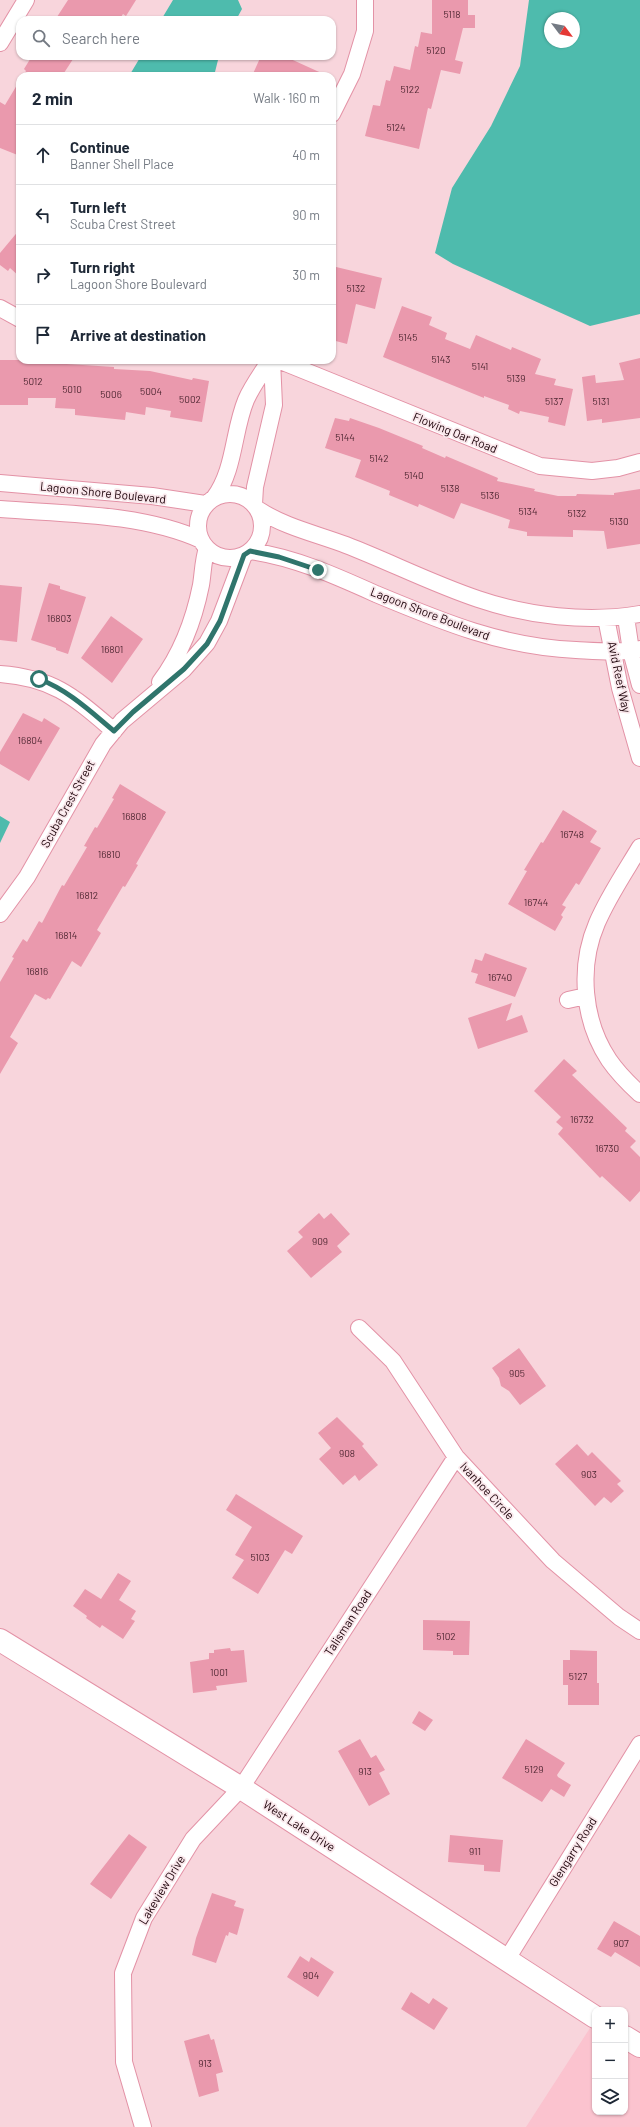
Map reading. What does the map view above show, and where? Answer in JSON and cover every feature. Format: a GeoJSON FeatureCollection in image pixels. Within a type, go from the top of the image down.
{"type":"FeatureCollection","features":[{"type":"Feature","properties":{"kind":"street"},"geometry":{"type":"LineString","coordinates":[[16,16],[26,0]]}},
{"type":"Feature","properties":{"kind":"street"},"geometry":{"type":"LineString","coordinates":[[336,106],[352,74],[364,31],[365,0]]}},
{"type":"Feature","properties":{"kind":"street"},"geometry":{"type":"LineString","coordinates":[[0,43],[16,17]]}},
{"type":"Feature","properties":{"kind":"street"},"geometry":{"type":"LineString","coordinates":[[0,308],[16,317]]}},
{"type":"Feature","properties":{"kind":"street"},"geometry":{"type":"LineString","coordinates":[[268,364],[246,400],[227,471],[220,490],[210,501],[198,522],[204,544],[215,554],[224,557],[234,558],[247,553],[260,536],[262,528],[256,507],[255,488],[274,405],[271,364]]}},
{"type":"Feature","properties":{"kind":"street","name":"Flowing Oar Road"},"geometry":{"type":"LineString","coordinates":[[288,364],[540,466],[592,471],[618,468],[640,462]]}},
{"type":"Feature","properties":{"kind":"street","name":"Lagoon Shore Boulevard"},"geometry":{"type":"LineString","coordinates":[[0,483],[210,501]]}},
{"type":"Feature","properties":{"kind":"street"},"geometry":{"type":"LineString","coordinates":[[210,501],[230,493],[239,494],[274,519],[346,545],[479,599],[533,612],[606,618],[633,616]]}},
{"type":"Feature","properties":{"kind":"street","name":"Lagoon Shore Boulevard"},"geometry":{"type":"LineString","coordinates":[[0,509],[122,519],[177,530],[204,544]]}},
{"type":"Feature","properties":{"kind":"street","name":"Scuba Crest Street"},"geometry":{"type":"LineString","coordinates":[[145,701],[172,665],[187,634],[201,587],[204,544]]}},
{"type":"Feature","properties":{"kind":"street","name":"Lagoon Shore Boulevard"},"geometry":{"type":"LineString","coordinates":[[247,553],[279,557],[318,570],[433,618],[494,639],[558,650],[613,652],[636,650]]}},
{"type":"Feature","properties":{"kind":"street","name":"Scuba Crest Street"},"geometry":{"type":"LineString","coordinates":[[0,914],[27,877],[94,758],[114,731],[145,701],[184,669],[207,644],[220,621],[247,553]]}},
{"type":"Feature","properties":{"kind":"street","name":"Avid Reef Way"},"geometry":{"type":"LineString","coordinates":[[633,616],[640,685]]}},
{"type":"Feature","properties":{"kind":"street","name":"Avid Reef Way"},"geometry":{"type":"LineString","coordinates":[[606,618],[629,725],[640,758]]}},
{"type":"Feature","properties":{"kind":"street"},"geometry":{"type":"LineString","coordinates":[[0,674],[30,677],[55,686],[85,706],[114,731]]}},
{"type":"Feature","properties":{"kind":"street"},"geometry":{"type":"LineString","coordinates":[[640,847],[605,906],[592,934],[587,959],[586,996],[590,1015],[602,1048],[620,1073],[640,1094]]}},
{"type":"Feature","properties":{"kind":"street"},"geometry":{"type":"LineString","coordinates":[[568,1000],[586,996]]}},
{"type":"Feature","properties":{"kind":"street","name":"Ivanhoe Circle"},"geometry":{"type":"LineString","coordinates":[[359,1328],[395,1365],[456,1457],[553,1561],[619,1616],[640,1630]]}},
{"type":"Feature","properties":{"kind":"street","name":"Talisman Road"},"geometry":{"type":"LineString","coordinates":[[241,1788],[456,1457]]}},
{"type":"Feature","properties":{"kind":"street","name":"West Lake Drive"},"geometry":{"type":"LineString","coordinates":[[0,1640],[241,1788],[592,2015]]}},
{"type":"Feature","properties":{"kind":"street","name":"Glengarry Road"},"geometry":{"type":"LineString","coordinates":[[507,1959],[640,1744]]}},
{"type":"Feature","properties":{"kind":"street","name":"Lakeview Drive"},"geometry":{"type":"LineString","coordinates":[[143,2127],[124,2062],[123,1973],[144,1918],[193,1839],[241,1788]]}},
{"type":"Feature","properties":{"kind":"street"},"geometry":{"type":"LineString","coordinates":[[628,2039],[640,2046]]}},
{"type":"Feature","properties":{"kind":"shaded area"},"geometry":{"type":"Polygon","coordinates":[[[173,0],[238,0],[242,9],[238,16],[163,16],[173,0]]]}},
{"type":"Feature","properties":{"kind":"shaded area"},"geometry":{"type":"Polygon","coordinates":[[[529,0],[640,0],[640,314],[590,326],[453,264],[435,253],[452,188],[491,126],[520,66],[529,0]]]}},
{"type":"Feature","properties":{"kind":"shaded area"},"geometry":{"type":"Polygon","coordinates":[[[139,60],[218,60],[215,72],[131,72],[139,60]]]}},
{"type":"Feature","properties":{"kind":"shaded area"},"geometry":{"type":"Polygon","coordinates":[[[0,816],[10,822],[0,843],[0,816]]]}},
{"type":"Feature","properties":{"kind":"shaded area"},"geometry":{"type":"Polygon","coordinates":[[[590,2028],[592,2029],[592,2115],[628,2115],[628,2051],[640,2058],[640,2127],[526,2127],[590,2028]]]}},
{"type":"Feature","properties":{"kind":"building"},"geometry":{"type":"Polygon","coordinates":[[[68,0],[136,0],[126,16],[123,14],[122,16],[58,16],[68,0]]]}},
{"type":"Feature","properties":{"kind":"building"},"geometry":{"type":"Polygon","coordinates":[[[432,0],[468,0],[468,15],[475,15],[475,28],[463,28],[455,60],[463,62],[460,74],[441,70],[431,109],[428,108],[419,149],[365,136],[373,105],[380,106],[386,80],[390,81],[394,66],[410,70],[415,46],[418,47],[421,32],[432,34],[432,0]]]}},
{"type":"Feature","properties":{"kind":"building"},"geometry":{"type":"Polygon","coordinates":[[[30,60],[72,60],[65,72],[25,72],[24,69],[30,60]]]}},
{"type":"Feature","properties":{"kind":"building"},"geometry":{"type":"Polygon","coordinates":[[[259,60],[293,60],[319,72],[254,72],[259,60]]]}},
{"type":"Feature","properties":{"kind":"building"},"geometry":{"type":"Polygon","coordinates":[[[16,87],[16,154],[0,148],[0,102],[5,105],[16,87]]]}},
{"type":"Feature","properties":{"kind":"building"},"geometry":{"type":"Polygon","coordinates":[[[16,234],[16,273],[10,268],[8,271],[0,265],[0,253],[16,234]]]}},
{"type":"Feature","properties":{"kind":"building"},"geometry":{"type":"Polygon","coordinates":[[[336,267],[382,278],[375,309],[356,304],[347,344],[336,341],[336,267]]]}},
{"type":"Feature","properties":{"kind":"building"},"geometry":{"type":"Polygon","coordinates":[[[402,306],[432,317],[429,325],[447,333],[445,339],[470,349],[476,335],[511,350],[512,347],[541,359],[535,374],[556,379],[554,385],[573,389],[565,426],[548,422],[549,417],[520,411],[519,414],[508,409],[509,405],[484,396],[484,398],[383,357],[402,306]]]}},
{"type":"Feature","properties":{"kind":"building"},"geometry":{"type":"Polygon","coordinates":[[[640,358],[640,418],[602,423],[602,419],[587,421],[582,377],[595,375],[596,383],[624,380],[619,363],[640,358]]]}},
{"type":"Feature","properties":{"kind":"building"},"geometry":{"type":"Polygon","coordinates":[[[0,360],[16,360],[16,364],[67,364],[114,367],[114,369],[150,371],[192,380],[193,378],[209,381],[202,422],[170,417],[171,411],[146,407],[145,415],[126,412],[125,420],[75,415],[75,409],[55,408],[56,398],[28,398],[28,405],[0,405],[0,360]]]}},
{"type":"Feature","properties":{"kind":"building"},"geometry":{"type":"Polygon","coordinates":[[[335,418],[349,421],[350,418],[379,428],[423,446],[422,448],[445,458],[446,456],[498,478],[497,481],[535,489],[534,491],[558,496],[576,496],[577,494],[614,495],[614,493],[640,489],[640,544],[607,549],[604,531],[573,530],[573,537],[527,536],[527,532],[508,528],[510,520],[461,503],[454,519],[419,504],[418,507],[389,495],[390,491],[355,477],[361,460],[325,448],[335,418]]]}},
{"type":"Feature","properties":{"kind":"building"},"geometry":{"type":"Polygon","coordinates":[[[49,583],[60,586],[60,589],[86,597],[68,654],[56,650],[56,648],[31,640],[49,583]]]}},
{"type":"Feature","properties":{"kind":"building"},"geometry":{"type":"Polygon","coordinates":[[[0,585],[22,587],[17,642],[0,640],[0,585]]]}},
{"type":"Feature","properties":{"kind":"building"},"geometry":{"type":"Polygon","coordinates":[[[111,616],[143,639],[112,683],[81,658],[111,616]]]}},
{"type":"Feature","properties":{"kind":"building"},"geometry":{"type":"Polygon","coordinates":[[[23,713],[42,722],[44,718],[60,728],[29,781],[0,764],[0,752],[23,713]]]}},
{"type":"Feature","properties":{"kind":"building"},"geometry":{"type":"Polygon","coordinates":[[[120,784],[166,812],[136,864],[138,865],[125,887],[123,886],[97,930],[101,933],[81,967],[72,961],[50,999],[48,998],[46,1000],[35,994],[10,1037],[18,1043],[0,1074],[0,982],[14,958],[12,957],[23,939],[27,942],[39,921],[42,923],[62,885],[64,886],[87,847],[84,846],[95,827],[97,828],[114,799],[112,798],[120,784]]]}},
{"type":"Feature","properties":{"kind":"building"},"geometry":{"type":"Polygon","coordinates":[[[563,810],[597,831],[590,842],[601,848],[579,885],[576,883],[562,905],[566,907],[561,915],[563,917],[555,931],[508,904],[527,871],[524,870],[541,842],[543,843],[563,810]]]}},
{"type":"Feature","properties":{"kind":"building"},"geometry":{"type":"Polygon","coordinates":[[[485,953],[527,968],[515,997],[475,983],[478,974],[471,972],[475,959],[482,961],[485,953]]]}},
{"type":"Feature","properties":{"kind":"building"},"geometry":{"type":"Polygon","coordinates":[[[512,1003],[506,1021],[522,1015],[528,1032],[478,1049],[468,1018],[512,1003]]]}},
{"type":"Feature","properties":{"kind":"building"},"geometry":{"type":"Polygon","coordinates":[[[564,1059],[577,1071],[572,1075],[627,1128],[625,1131],[636,1141],[630,1147],[640,1157],[640,1191],[630,1202],[602,1176],[600,1178],[558,1134],[563,1128],[556,1122],[561,1117],[534,1091],[564,1059]]]}},
{"type":"Feature","properties":{"kind":"building"},"geometry":{"type":"Polygon","coordinates":[[[319,1213],[324,1219],[331,1213],[350,1234],[337,1246],[342,1252],[311,1278],[287,1251],[303,1237],[298,1232],[319,1213]]]}},
{"type":"Feature","properties":{"kind":"building"},"geometry":{"type":"Polygon","coordinates":[[[519,1348],[546,1386],[520,1405],[509,1391],[501,1386],[499,1378],[492,1368],[519,1348]]]}},
{"type":"Feature","properties":{"kind":"building"},"geometry":{"type":"Polygon","coordinates":[[[337,1417],[364,1444],[362,1446],[378,1465],[359,1481],[355,1475],[343,1485],[319,1459],[331,1448],[318,1433],[337,1417]]]}},
{"type":"Feature","properties":{"kind":"building"},"geometry":{"type":"Polygon","coordinates":[[[577,1444],[588,1456],[592,1452],[621,1481],[617,1484],[624,1491],[611,1503],[604,1497],[595,1506],[555,1464],[577,1444]]]}},
{"type":"Feature","properties":{"kind":"building"},"geometry":{"type":"Polygon","coordinates":[[[236,1494],[303,1536],[292,1554],[285,1550],[258,1594],[232,1578],[244,1560],[235,1555],[252,1527],[226,1510],[236,1494]]]}},
{"type":"Feature","properties":{"kind":"building"},"geometry":{"type":"Polygon","coordinates":[[[118,1573],[131,1581],[119,1600],[136,1611],[131,1619],[135,1621],[123,1639],[102,1625],[100,1628],[73,1606],[85,1589],[101,1599],[118,1573]]]}},
{"type":"Feature","properties":{"kind":"building"},"geometry":{"type":"Polygon","coordinates":[[[423,1620],[470,1621],[469,1655],[453,1655],[453,1651],[423,1650],[423,1620]]]}},
{"type":"Feature","properties":{"kind":"building"},"geometry":{"type":"Polygon","coordinates":[[[230,1648],[231,1651],[244,1650],[247,1682],[216,1686],[217,1690],[193,1693],[190,1662],[209,1659],[209,1653],[214,1653],[214,1650],[230,1648]]]}},
{"type":"Feature","properties":{"kind":"building"},"geometry":{"type":"Polygon","coordinates":[[[570,1650],[597,1651],[599,1705],[568,1705],[568,1685],[563,1685],[563,1660],[570,1660],[570,1650]]]}},
{"type":"Feature","properties":{"kind":"building"},"geometry":{"type":"Polygon","coordinates":[[[419,1711],[433,1720],[425,1731],[412,1723],[419,1711]]]}},
{"type":"Feature","properties":{"kind":"building"},"geometry":{"type":"Polygon","coordinates":[[[360,1739],[371,1758],[376,1755],[385,1770],[379,1773],[390,1794],[369,1806],[338,1751],[360,1739]]]}},
{"type":"Feature","properties":{"kind":"building"},"geometry":{"type":"Polygon","coordinates":[[[526,1739],[565,1763],[557,1775],[571,1785],[564,1797],[551,1789],[542,1802],[502,1778],[526,1739]]]}},
{"type":"Feature","properties":{"kind":"building"},"geometry":{"type":"Polygon","coordinates":[[[129,1834],[147,1847],[111,1899],[90,1884],[129,1834]]]}},
{"type":"Feature","properties":{"kind":"building"},"geometry":{"type":"Polygon","coordinates":[[[450,1835],[503,1840],[500,1872],[484,1871],[484,1865],[448,1862],[450,1835]]]}},
{"type":"Feature","properties":{"kind":"building"},"geometry":{"type":"Polygon","coordinates":[[[212,1893],[236,1901],[234,1906],[244,1909],[237,1935],[229,1932],[228,1936],[226,1935],[216,1963],[192,1955],[196,1938],[212,1893]]]}},
{"type":"Feature","properties":{"kind":"building"},"geometry":{"type":"Polygon","coordinates":[[[614,1921],[640,1936],[640,1967],[615,1952],[611,1957],[597,1949],[614,1921]]]}},
{"type":"Feature","properties":{"kind":"building"},"geometry":{"type":"Polygon","coordinates":[[[300,1956],[309,1962],[311,1957],[334,1972],[318,1997],[287,1977],[300,1956]]]}},
{"type":"Feature","properties":{"kind":"building"},"geometry":{"type":"Polygon","coordinates":[[[411,1992],[429,2004],[433,1998],[448,2008],[434,2030],[401,2009],[411,1992]]]}},
{"type":"Feature","properties":{"kind":"building"},"geometry":{"type":"Polygon","coordinates":[[[209,2034],[211,2040],[214,2039],[223,2072],[216,2074],[219,2091],[199,2097],[184,2041],[209,2034]]]}},
{"type":"Feature","properties":{"kind":"route"},"geometry":{"type":"LineString","coordinates":[[39,679],[63,690],[85,706],[114,731],[122,721],[184,669],[207,644],[220,621],[231,585],[244,555],[250,551],[263,552],[318,570]]}}]}
